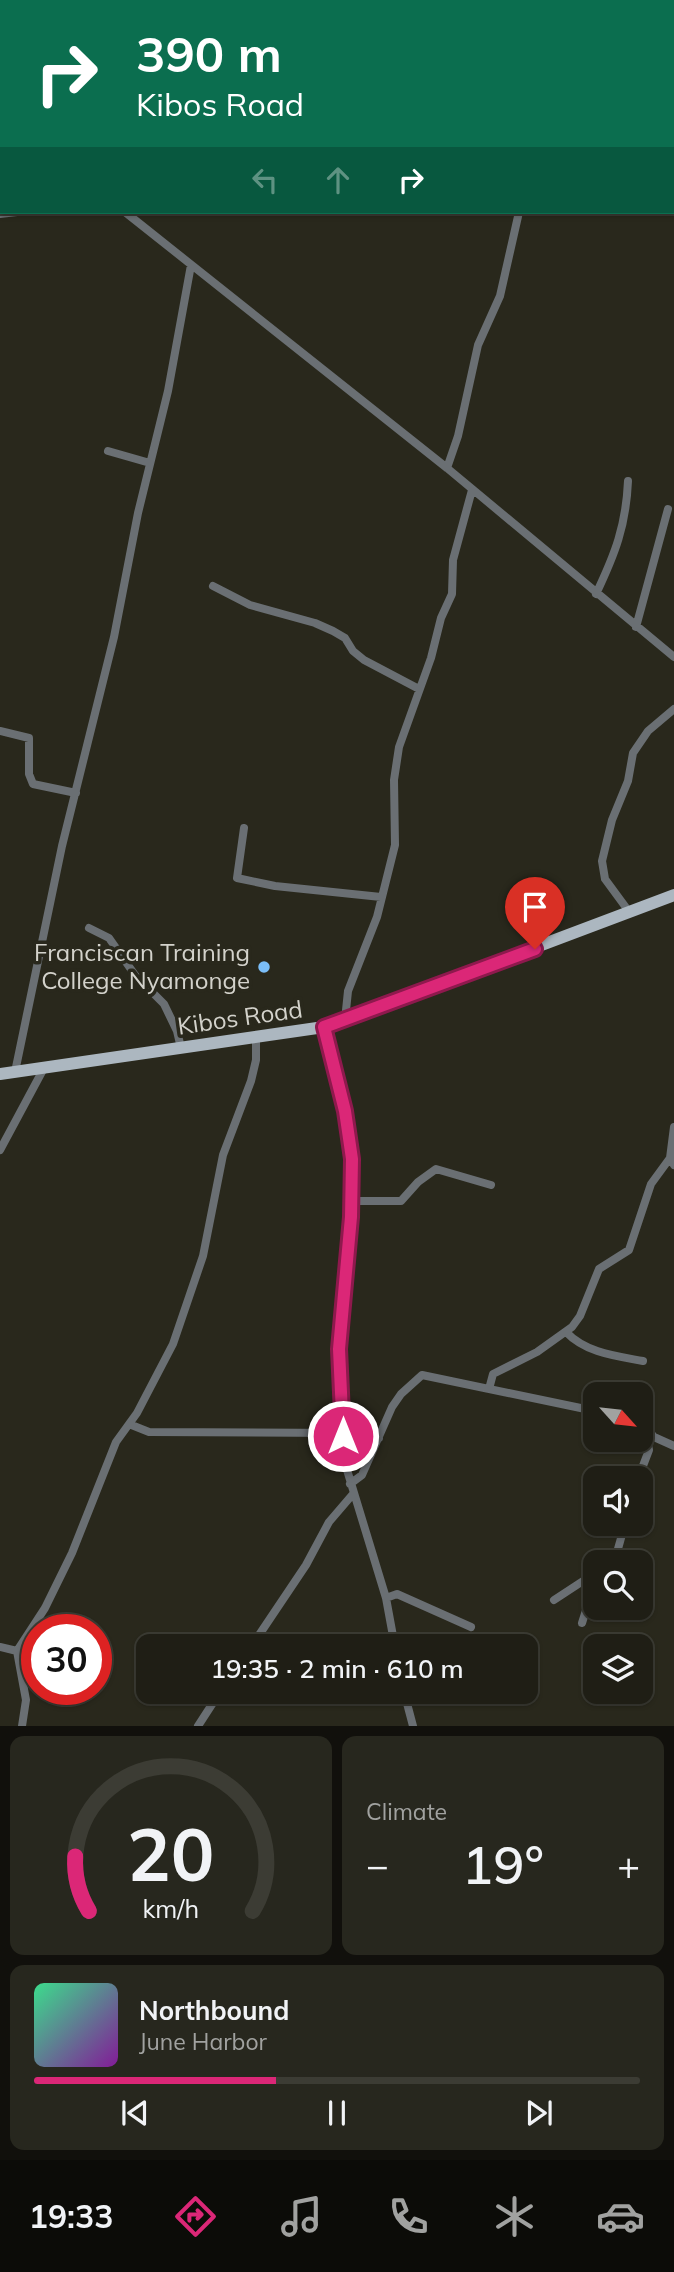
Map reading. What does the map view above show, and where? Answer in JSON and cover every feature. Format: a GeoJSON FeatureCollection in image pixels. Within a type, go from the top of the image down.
{"type":"FeatureCollection","features":[{"type":"Feature","properties":{"kind":"main road","name":"Kibos Road"},"geometry":{"type":"LineString","coordinates":[[0,1074],[324,1027],[674,895]]}},
{"type":"Feature","properties":{"kind":"street"},"geometry":{"type":"LineString","coordinates":[[127,214],[447,468],[674,657]]}},
{"type":"Feature","properties":{"kind":"street"},"geometry":{"type":"LineString","coordinates":[[447,468],[458,436],[480,340],[500,296],[519,214]]}},
{"type":"Feature","properties":{"kind":"street"},"geometry":{"type":"LineString","coordinates":[[15,1072],[168,391],[191,265]]}},
{"type":"Feature","properties":{"kind":"street"},"geometry":{"type":"LineString","coordinates":[[108,451],[150,463]]}},
{"type":"Feature","properties":{"kind":"street"},"geometry":{"type":"LineString","coordinates":[[596,594],[618,548],[627,514],[628,481]]}},
{"type":"Feature","properties":{"kind":"street"},"geometry":{"type":"LineString","coordinates":[[345,1020],[348,991],[377,917],[396,845],[395,765],[404,731],[452,594],[453,560],[472,490]]}},
{"type":"Feature","properties":{"kind":"street"},"geometry":{"type":"LineString","coordinates":[[636,627],[668,509]]}},
{"type":"Feature","properties":{"kind":"street"},"geometry":{"type":"LineString","coordinates":[[213,586],[250,606],[314,623],[341,635],[364,660],[419,689]]}},
{"type":"Feature","properties":{"kind":"street"},"geometry":{"type":"LineString","coordinates":[[630,913],[605,879],[602,861],[612,820],[628,781],[633,753],[648,731],[674,709]]}},
{"type":"Feature","properties":{"kind":"street"},"geometry":{"type":"LineString","coordinates":[[0,731],[29,738],[29,774],[33,784],[76,793]]}},
{"type":"Feature","properties":{"kind":"street"},"geometry":{"type":"LineString","coordinates":[[244,828],[237,878],[275,886],[381,897]]}},
{"type":"Feature","properties":{"kind":"street"},"geometry":{"type":"LineString","coordinates":[[89,928],[109,938],[135,975],[164,1004],[177,1031],[181,1048]]}},
{"type":"Feature","properties":{"kind":"street"},"geometry":{"type":"LineString","coordinates":[[324,1027],[350,1139],[352,1201],[339,1349],[344,1460],[386,1598],[393,1634]]}},
{"type":"Feature","properties":{"kind":"street"},"geometry":{"type":"LineString","coordinates":[[22,1726],[26,1700],[17,1651],[56,1586],[83,1527],[116,1442],[130,1424],[173,1344],[200,1267],[223,1155],[251,1081],[256,1060],[256,1038]]}},
{"type":"Feature","properties":{"kind":"street"},"geometry":{"type":"LineString","coordinates":[[0,1150],[44,1068]]}},
{"type":"Feature","properties":{"kind":"street"},"geometry":{"type":"LineString","coordinates":[[489,1389],[493,1374],[537,1352],[566,1332],[580,1316],[599,1269],[629,1250],[651,1184],[672,1162],[674,1127]]}},
{"type":"Feature","properties":{"kind":"street"},"geometry":{"type":"LineString","coordinates":[[352,1201],[401,1202],[418,1182],[436,1169],[491,1185]]}},
{"type":"Feature","properties":{"kind":"street"},"geometry":{"type":"LineString","coordinates":[[566,1332],[579,1343],[603,1353],[643,1361]]}},
{"type":"Feature","properties":{"kind":"street"},"geometry":{"type":"LineString","coordinates":[[350,1484],[362,1475],[392,1407],[417,1377],[422,1375],[583,1409]]}},
{"type":"Feature","properties":{"kind":"street"},"geometry":{"type":"LineString","coordinates":[[130,1424],[149,1432],[380,1438]]}},
{"type":"Feature","properties":{"kind":"street"},"geometry":{"type":"LineString","coordinates":[[653,1436],[674,1446]]}},
{"type":"Feature","properties":{"kind":"street"},"geometry":{"type":"LineString","coordinates":[[260,1634],[306,1564],[329,1522],[353,1494]]}},
{"type":"Feature","properties":{"kind":"street"},"geometry":{"type":"LineString","coordinates":[[554,1600],[583,1581]]}},
{"type":"Feature","properties":{"kind":"street"},"geometry":{"type":"LineString","coordinates":[[386,1598],[397,1594],[471,1627]]}},
{"type":"Feature","properties":{"kind":"street"},"geometry":{"type":"LineString","coordinates":[[0,1647],[17,1651]]}},
{"type":"Feature","properties":{"kind":"street"},"geometry":{"type":"LineString","coordinates":[[198,1726],[212,1704]]}},
{"type":"Feature","properties":{"kind":"street"},"geometry":{"type":"LineString","coordinates":[[407,1704],[413,1726]]}},
{"type":"Feature","properties":{"kind":"place","name":"Franciscan Training College Nyamonge"},"geometry":{"type":"Point","coordinates":[264,967]}},
{"type":"Feature","properties":{"kind":"route"},"geometry":{"type":"LineString","coordinates":[[343,1436],[344,1408],[339,1349],[351,1217],[352,1159],[345,1111],[324,1027],[535,949]]}}]}
